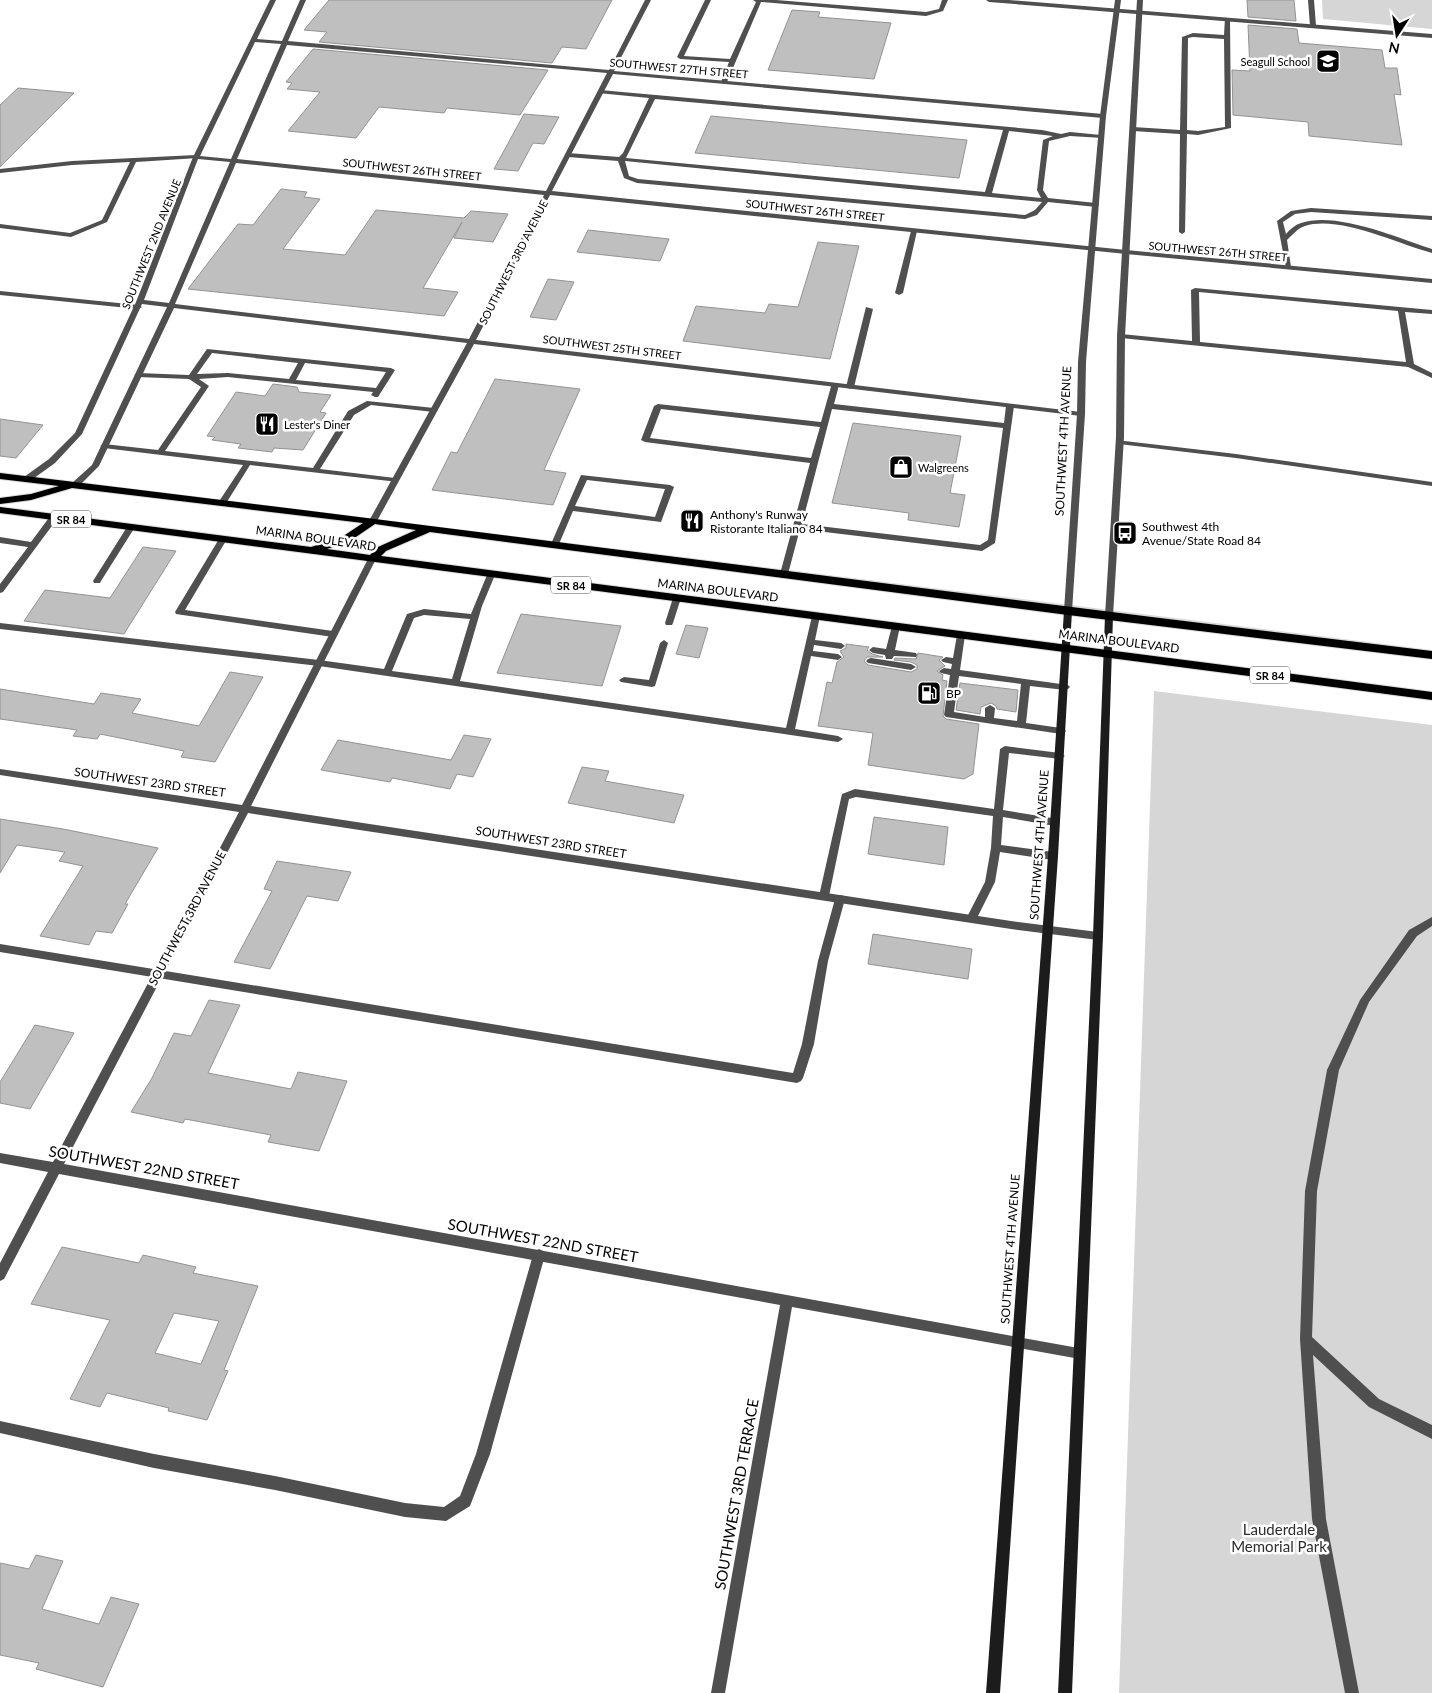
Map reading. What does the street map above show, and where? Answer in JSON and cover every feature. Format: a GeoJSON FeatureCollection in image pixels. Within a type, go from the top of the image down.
{"type":"FeatureCollection","features":[{"type":"Feature","properties":{"kind":"main road","name":"MARINA BOULEVARD"},"geometry":{"type":"LineString","coordinates":[[0,476],[430,528],[1108,616],[1432,654]]}},
{"type":"Feature","properties":{"kind":"main road"},"geometry":{"type":"LineString","coordinates":[[0,501],[31,497],[75,485]]}},
{"type":"Feature","properties":{"kind":"main road","name":"MARINA BOULEVARD"},"geometry":{"type":"LineString","coordinates":[[0,510],[1432,696]]}},
{"type":"Feature","properties":{"kind":"main road"},"geometry":{"type":"LineString","coordinates":[[311,551],[346,539],[373,521]]}},
{"type":"Feature","properties":{"kind":"main road"},"geometry":{"type":"LineString","coordinates":[[372,559],[382,549],[430,528]]}},
{"type":"Feature","properties":{"kind":"main road","name":"SOUTHWEST 4TH AVENUE"},"geometry":{"type":"LineString","coordinates":[[993,1693],[1048,930],[1068,611]]}},
{"type":"Feature","properties":{"kind":"main road"},"geometry":{"type":"LineString","coordinates":[[1066,1693],[1098,936],[1108,616]]}},
{"type":"Feature","properties":{"kind":"street","name":"SOUTHWEST 2ND AVENUE"},"geometry":{"type":"LineString","coordinates":[[27,479],[52,461],[78,434],[139,304],[196,157],[273,0]]}},
{"type":"Feature","properties":{"kind":"street"},"geometry":{"type":"LineString","coordinates":[[75,485],[94,468],[171,306],[303,0]]}},
{"type":"Feature","properties":{"kind":"street","name":"SOUTHWEST 3RD AVENUE"},"geometry":{"type":"LineString","coordinates":[[373,521],[471,342],[648,0]]}},
{"type":"Feature","properties":{"kind":"street"},"geometry":{"type":"LineString","coordinates":[[708,0],[680,57],[732,61]]}},
{"type":"Feature","properties":{"kind":"street"},"geometry":{"type":"LineString","coordinates":[[724,82],[758,0],[926,14],[941,10],[945,0]]}},
{"type":"Feature","properties":{"kind":"street"},"geometry":{"type":"LineString","coordinates":[[989,0],[1432,36]]}},
{"type":"Feature","properties":{"kind":"street","name":"SOUTHWEST 4TH AVENUE"},"geometry":{"type":"LineString","coordinates":[[1068,611],[1082,414],[1082,362],[1103,116],[1118,0]]}},
{"type":"Feature","properties":{"kind":"street"},"geometry":{"type":"LineString","coordinates":[[1108,616],[1119,442],[1121,336],[1140,0]]}},
{"type":"Feature","properties":{"kind":"street"},"geometry":{"type":"LineString","coordinates":[[1311,0],[1313,26]]}},
{"type":"Feature","properties":{"kind":"street"},"geometry":{"type":"LineString","coordinates":[[1133,128],[1198,133],[1228,128],[1227,20]]}},
{"type":"Feature","properties":{"kind":"street"},"geometry":{"type":"LineString","coordinates":[[1182,232],[1185,37],[1193,35],[1227,37]]}},
{"type":"Feature","properties":{"kind":"street","name":"SOUTHWEST 27TH STREET"},"geometry":{"type":"LineString","coordinates":[[253,40],[1103,116]]}},
{"type":"Feature","properties":{"kind":"street"},"geometry":{"type":"LineString","coordinates":[[600,92],[1042,132],[1060,136]]}},
{"type":"Feature","properties":{"kind":"street"},"geometry":{"type":"LineString","coordinates":[[621,159],[626,154],[653,97]]}},
{"type":"Feature","properties":{"kind":"street"},"geometry":{"type":"LineString","coordinates":[[988,194],[1006,129]]}},
{"type":"Feature","properties":{"kind":"street"},"geometry":{"type":"LineString","coordinates":[[1046,200],[1040,190],[1046,140],[1070,134],[1102,137]]}},
{"type":"Feature","properties":{"kind":"street"},"geometry":{"type":"LineString","coordinates":[[568,155],[1096,205]]}},
{"type":"Feature","properties":{"kind":"street","name":"SOUTHWEST 26TH STREET"},"geometry":{"type":"LineString","coordinates":[[0,171],[72,163],[196,157],[1126,252],[1432,281]]}},
{"type":"Feature","properties":{"kind":"street"},"geometry":{"type":"LineString","coordinates":[[621,159],[626,177],[637,181],[1025,217],[1032,216],[1037,212],[1046,200]]}},
{"type":"Feature","properties":{"kind":"street"},"geometry":{"type":"LineString","coordinates":[[0,226],[71,235],[105,221],[134,160]]}},
{"type":"Feature","properties":{"kind":"street"},"geometry":{"type":"LineString","coordinates":[[1288,267],[1280,221],[1293,212],[1321,210],[1432,218]]}},
{"type":"Feature","properties":{"kind":"street"},"geometry":{"type":"LineString","coordinates":[[1283,240],[1291,231],[1304,224],[1327,222],[1352,226],[1432,251]]}},
{"type":"Feature","properties":{"kind":"street"},"geometry":{"type":"LineString","coordinates":[[900,293],[914,230]]}},
{"type":"Feature","properties":{"kind":"street"},"geometry":{"type":"LineString","coordinates":[[1196,344],[1195,290],[1432,312]]}},
{"type":"Feature","properties":{"kind":"street","name":"SOUTHWEST 25TH STREET"},"geometry":{"type":"LineString","coordinates":[[0,293],[171,306],[1082,414]]}},
{"type":"Feature","properties":{"kind":"street"},"geometry":{"type":"LineString","coordinates":[[850,387],[869,309]]}},
{"type":"Feature","properties":{"kind":"street"},"geometry":{"type":"LineString","coordinates":[[1400,309],[1410,365]]}},
{"type":"Feature","properties":{"kind":"street"},"geometry":{"type":"LineString","coordinates":[[1121,336],[1410,365],[1432,376]]}},
{"type":"Feature","properties":{"kind":"street"},"geometry":{"type":"LineString","coordinates":[[191,378],[210,351],[391,370],[370,403],[351,413],[315,471]]}},
{"type":"Feature","properties":{"kind":"street"},"geometry":{"type":"LineString","coordinates":[[291,381],[303,361]]}},
{"type":"Feature","properties":{"kind":"street"},"geometry":{"type":"LineString","coordinates":[[138,375],[191,378],[228,375],[378,390]]}},
{"type":"Feature","properties":{"kind":"street"},"geometry":{"type":"LineString","coordinates":[[160,453],[205,386],[191,378]]}},
{"type":"Feature","properties":{"kind":"street"},"geometry":{"type":"LineString","coordinates":[[784,574],[834,385]]}},
{"type":"Feature","properties":{"kind":"street"},"geometry":{"type":"LineString","coordinates":[[370,403],[434,410]]}},
{"type":"Feature","properties":{"kind":"street"},"geometry":{"type":"LineString","coordinates":[[814,461],[645,440],[658,406],[824,425]]}},
{"type":"Feature","properties":{"kind":"street"},"geometry":{"type":"LineString","coordinates":[[829,406],[1007,426]]}},
{"type":"Feature","properties":{"kind":"street"},"geometry":{"type":"LineString","coordinates":[[797,526],[982,548],[992,541],[1010,406]]}},
{"type":"Feature","properties":{"kind":"street"},"geometry":{"type":"LineString","coordinates":[[1119,442],[1236,456],[1432,484]]}},
{"type":"Feature","properties":{"kind":"street"},"geometry":{"type":"LineString","coordinates":[[104,446],[395,480]]}},
{"type":"Feature","properties":{"kind":"street"},"geometry":{"type":"LineString","coordinates":[[222,503],[248,463]]}},
{"type":"Feature","properties":{"kind":"street"},"geometry":{"type":"LineString","coordinates":[[554,544],[570,508],[584,477],[670,487],[658,520],[570,508]]}},
{"type":"Feature","properties":{"kind":"street"},"geometry":{"type":"LineString","coordinates":[[0,590],[54,517]]}},
{"type":"Feature","properties":{"kind":"street"},"geometry":{"type":"LineString","coordinates":[[97,581],[132,527]]}},
{"type":"Feature","properties":{"kind":"street"},"geometry":{"type":"LineString","coordinates":[[223,539],[179,612],[333,634]]}},
{"type":"Feature","properties":{"kind":"street"},"geometry":{"type":"LineString","coordinates":[[0,540],[34,544]]}},
{"type":"Feature","properties":{"kind":"street","name":"SOUTHWEST 3RD AVENUE"},"geometry":{"type":"LineString","coordinates":[[0,1275],[245,808],[372,559]]}},
{"type":"Feature","properties":{"kind":"street"},"geometry":{"type":"LineString","coordinates":[[455,683],[475,617],[491,574]]}},
{"type":"Feature","properties":{"kind":"street"},"geometry":{"type":"LineString","coordinates":[[669,623],[677,598]]}},
{"type":"Feature","properties":{"kind":"street"},"geometry":{"type":"LineString","coordinates":[[387,673],[410,616],[424,612],[475,617]]}},
{"type":"Feature","properties":{"kind":"street"},"geometry":{"type":"LineString","coordinates":[[790,732],[816,616]]}},
{"type":"Feature","properties":{"kind":"street"},"geometry":{"type":"LineString","coordinates":[[0,626],[319,663],[838,739]]}},
{"type":"Feature","properties":{"kind":"street"},"geometry":{"type":"LineString","coordinates":[[888,664],[896,626]]}},
{"type":"Feature","properties":{"kind":"street"},"geometry":{"type":"LineString","coordinates":[[961,635],[949,715],[1061,731]]}},
{"type":"Feature","properties":{"kind":"street"},"geometry":{"type":"LineString","coordinates":[[810,642],[841,646]]}},
{"type":"Feature","properties":{"kind":"street"},"geometry":{"type":"LineString","coordinates":[[624,680],[652,684],[664,643]]}},
{"type":"Feature","properties":{"kind":"street"},"geometry":{"type":"LineString","coordinates":[[873,650],[913,655]]}},
{"type":"Feature","properties":{"kind":"street"},"geometry":{"type":"LineString","coordinates":[[808,653],[838,657]]}},
{"type":"Feature","properties":{"kind":"street"},"geometry":{"type":"LineString","coordinates":[[946,660],[957,661]]}},
{"type":"Feature","properties":{"kind":"street"},"geometry":{"type":"LineString","coordinates":[[871,661],[911,667]]}},
{"type":"Feature","properties":{"kind":"street"},"geometry":{"type":"LineString","coordinates":[[944,671],[993,682],[1026,682],[1064,687]]}},
{"type":"Feature","properties":{"kind":"street"},"geometry":{"type":"LineString","coordinates":[[1022,725],[1026,682]]}},
{"type":"Feature","properties":{"kind":"street"},"geometry":{"type":"LineString","coordinates":[[989,721],[990,708]]}},
{"type":"Feature","properties":{"kind":"street"},"geometry":{"type":"LineString","coordinates":[[971,919],[990,882],[996,848],[1005,749],[1060,756]]}},
{"type":"Feature","properties":{"kind":"street","name":"SOUTHWEST 23RD STREET"},"geometry":{"type":"LineString","coordinates":[[0,772],[971,919],[1098,936]]}},
{"type":"Feature","properties":{"kind":"street"},"geometry":{"type":"LineString","coordinates":[[824,896],[845,797],[855,793],[1055,822]]}},
{"type":"Feature","properties":{"kind":"street"},"geometry":{"type":"LineString","coordinates":[[996,848],[1053,856]]}},
{"type":"Feature","properties":{"kind":"street"},"geometry":{"type":"LineString","coordinates":[[0,948],[797,1078],[808,1044],[823,961],[840,899]]}},
{"type":"Feature","properties":{"kind":"street"},"geometry":{"type":"LineString","coordinates":[[1352,1693],[1319,1519],[1306,1339],[1311,1191],[1334,1070],[1364,1000],[1413,933],[1432,921]]}},
{"type":"Feature","properties":{"kind":"street","name":"SOUTHWEST 22ND STREET"},"geometry":{"type":"LineString","coordinates":[[0,1158],[1080,1353]]}},
{"type":"Feature","properties":{"kind":"street"},"geometry":{"type":"LineString","coordinates":[[0,1427],[154,1461],[275,1483],[405,1510],[446,1514],[465,1501],[482,1454],[539,1255]]}},
{"type":"Feature","properties":{"kind":"street","name":"SOUTHWEST 3RD TERRACE"},"geometry":{"type":"LineString","coordinates":[[718,1693],[787,1301]]}},
{"type":"Feature","properties":{"kind":"street"},"geometry":{"type":"LineString","coordinates":[[1306,1339],[1374,1403],[1432,1432]]}},
{"type":"Feature","properties":{"kind":"green space"},"geometry":{"type":"Polygon","coordinates":[[[1322,0],[1432,0],[1432,29],[1323,19],[1322,0]]]}},
{"type":"Feature","properties":{"kind":"green space","name":"Lauderdale Memorial Park"},"geometry":{"type":"Polygon","coordinates":[[[1154,691],[1432,725],[1432,1693],[1119,1693],[1154,691]]]}},
{"type":"Feature","properties":{"kind":"building"},"geometry":{"type":"Polygon","coordinates":[[[329,0],[612,0],[586,49],[562,47],[552,63],[319,42],[327,32],[304,30],[329,0]]]}},
{"type":"Feature","properties":{"kind":"building"},"geometry":{"type":"Polygon","coordinates":[[[1247,0],[1294,0],[1296,21],[1248,17],[1247,0]]]}},
{"type":"Feature","properties":{"kind":"building"},"geometry":{"type":"Polygon","coordinates":[[[792,10],[820,12],[818,17],[891,23],[874,79],[768,70],[792,10]]]}},
{"type":"Feature","properties":{"kind":"building"},"geometry":{"type":"Polygon","coordinates":[[[1248,25],[1297,29],[1299,43],[1382,50],[1385,68],[1397,68],[1401,95],[1394,94],[1402,145],[1309,136],[1308,122],[1233,115],[1232,70],[1250,71],[1248,25]]]}},
{"type":"Feature","properties":{"kind":"building"},"geometry":{"type":"Polygon","coordinates":[[[313,49],[548,70],[520,115],[447,108],[444,113],[379,107],[356,138],[288,131],[320,92],[287,89],[292,83],[286,82],[313,49]]]}},
{"type":"Feature","properties":{"kind":"building"},"geometry":{"type":"Polygon","coordinates":[[[18,88],[74,93],[0,167],[0,105],[18,88]]]}},
{"type":"Feature","properties":{"kind":"building"},"geometry":{"type":"Polygon","coordinates":[[[524,114],[559,117],[544,144],[533,143],[518,171],[494,169],[524,114]]]}},
{"type":"Feature","properties":{"kind":"building"},"geometry":{"type":"Polygon","coordinates":[[[711,116],[967,140],[959,178],[695,153],[711,116]]]}},
{"type":"Feature","properties":{"kind":"building"},"geometry":{"type":"Polygon","coordinates":[[[281,189],[307,192],[304,197],[320,199],[283,249],[345,255],[376,210],[464,218],[471,211],[508,214],[493,242],[454,238],[462,222],[423,288],[458,292],[444,316],[188,289],[238,224],[253,225],[281,189]]]}},
{"type":"Feature","properties":{"kind":"building"},"geometry":{"type":"Polygon","coordinates":[[[588,230],[669,239],[660,261],[577,252],[588,230]]]}},
{"type":"Feature","properties":{"kind":"building"},"geometry":{"type":"Polygon","coordinates":[[[818,242],[859,246],[830,359],[683,341],[696,306],[765,313],[769,304],[798,307],[818,242]]]}},
{"type":"Feature","properties":{"kind":"building"},"geometry":{"type":"Polygon","coordinates":[[[548,279],[574,282],[556,320],[530,317],[548,279]]]}},
{"type":"Feature","properties":{"kind":"building"},"geometry":{"type":"Polygon","coordinates":[[[495,379],[580,389],[544,470],[566,473],[553,505],[432,490],[451,452],[457,453],[495,379]]]}},
{"type":"Feature","properties":{"kind":"building","name":"Lester's Diner"},"geometry":{"type":"Polygon","coordinates":[[[273,384],[297,387],[299,392],[331,395],[320,412],[326,413],[303,450],[274,448],[272,452],[238,448],[241,444],[212,440],[215,437],[207,436],[236,392],[265,396],[273,384]]]}},
{"type":"Feature","properties":{"kind":"building"},"geometry":{"type":"Polygon","coordinates":[[[0,419],[43,425],[16,458],[0,456],[0,419]]]}},
{"type":"Feature","properties":{"kind":"building"},"geometry":{"type":"Polygon","coordinates":[[[853,423],[961,436],[950,493],[965,495],[959,527],[908,520],[909,513],[832,503],[853,423]]]}},
{"type":"Feature","properties":{"kind":"building"},"geometry":{"type":"Polygon","coordinates":[[[143,547],[176,551],[124,634],[24,621],[45,590],[110,598],[143,547]]]}},
{"type":"Feature","properties":{"kind":"building"},"geometry":{"type":"Polygon","coordinates":[[[521,614],[621,626],[602,686],[497,673],[521,614]]]}},
{"type":"Feature","properties":{"kind":"building"},"geometry":{"type":"Polygon","coordinates":[[[686,625],[708,628],[699,658],[676,654],[686,625]]]}},
{"type":"Feature","properties":{"kind":"building"},"geometry":{"type":"Polygon","coordinates":[[[846,644],[869,647],[867,650],[872,654],[883,657],[867,657],[864,661],[868,665],[911,672],[917,669],[917,665],[911,662],[894,660],[895,658],[916,659],[918,653],[943,657],[939,660],[945,666],[937,671],[943,675],[942,680],[947,681],[943,716],[946,719],[979,724],[973,774],[964,779],[868,765],[873,733],[818,726],[827,682],[832,683],[837,662],[844,657],[840,651],[846,648],[846,644]]]}},
{"type":"Feature","properties":{"kind":"building"},"geometry":{"type":"Polygon","coordinates":[[[230,672],[263,677],[215,762],[181,757],[184,751],[100,734],[97,739],[73,736],[77,730],[0,719],[0,689],[94,704],[101,693],[141,699],[132,713],[199,726],[230,672]]]}},
{"type":"Feature","properties":{"kind":"building"},"geometry":{"type":"Polygon","coordinates":[[[960,683],[1018,690],[1016,712],[997,709],[991,703],[981,707],[980,714],[956,710],[960,683]]]}},
{"type":"Feature","properties":{"kind":"building"},"geometry":{"type":"Polygon","coordinates":[[[464,735],[491,739],[473,777],[457,774],[450,789],[392,778],[390,782],[321,770],[338,740],[451,760],[464,735]]]}},
{"type":"Feature","properties":{"kind":"building"},"geometry":{"type":"Polygon","coordinates":[[[582,767],[609,771],[605,781],[684,795],[674,823],[568,803],[582,767]]]}},
{"type":"Feature","properties":{"kind":"building"},"geometry":{"type":"Polygon","coordinates":[[[874,817],[948,827],[944,865],[868,854],[874,817]]]}},
{"type":"Feature","properties":{"kind":"building"},"geometry":{"type":"Polygon","coordinates":[[[0,819],[63,829],[158,848],[125,904],[128,904],[112,933],[96,931],[89,945],[40,936],[83,866],[59,861],[65,852],[17,845],[0,873],[0,819]]]}},
{"type":"Feature","properties":{"kind":"building"},"geometry":{"type":"Polygon","coordinates":[[[277,861],[351,872],[338,901],[307,896],[270,969],[234,962],[272,891],[264,889],[277,861]]]}},
{"type":"Feature","properties":{"kind":"building"},"geometry":{"type":"Polygon","coordinates":[[[873,934],[972,949],[968,979],[868,964],[873,934]]]}},
{"type":"Feature","properties":{"kind":"building"},"geometry":{"type":"Polygon","coordinates":[[[209,1000],[240,1005],[208,1073],[291,1089],[298,1072],[347,1081],[319,1151],[268,1142],[271,1135],[185,1119],[183,1123],[131,1112],[152,1078],[174,1033],[191,1036],[209,1000]]]}},
{"type":"Feature","properties":{"kind":"building"},"geometry":{"type":"Polygon","coordinates":[[[35,1025],[74,1033],[30,1109],[0,1103],[0,1082],[35,1025]]]}},
{"type":"Feature","properties":{"kind":"building"},"geometry":{"type":"Polygon","coordinates":[[[62,1247],[139,1263],[143,1255],[196,1267],[193,1273],[258,1286],[224,1370],[228,1371],[207,1420],[168,1411],[169,1408],[107,1393],[100,1407],[70,1399],[110,1320],[31,1304],[62,1247]],[[174,1313],[155,1353],[201,1364],[219,1321],[174,1313]]]}},
{"type":"Feature","properties":{"kind":"building"},"geometry":{"type":"Polygon","coordinates":[[[36,1555],[63,1561],[42,1609],[99,1624],[111,1597],[139,1604],[103,1687],[36,1669],[39,1663],[0,1655],[0,1563],[29,1569],[36,1555]]]}},
{"type":"Feature","properties":{"kind":"place","name":"Seagull School"},"geometry":{"type":"Point","coordinates":[1328,61]}},
{"type":"Feature","properties":{"kind":"place","name":"Lester's Diner"},"geometry":{"type":"Point","coordinates":[267,424]}},
{"type":"Feature","properties":{"kind":"place","name":"Walgreens"},"geometry":{"type":"Point","coordinates":[901,467]}},
{"type":"Feature","properties":{"kind":"place","name":"Anthony's Runway Ristorante Italiano 84"},"geometry":{"type":"Point","coordinates":[692,521]}},
{"type":"Feature","properties":{"kind":"place","name":"Southwest 4th Avenue/State Road 84"},"geometry":{"type":"Point","coordinates":[1125,533]}},
{"type":"Feature","properties":{"kind":"place","name":"BP"},"geometry":{"type":"Point","coordinates":[929,693]}}]}
